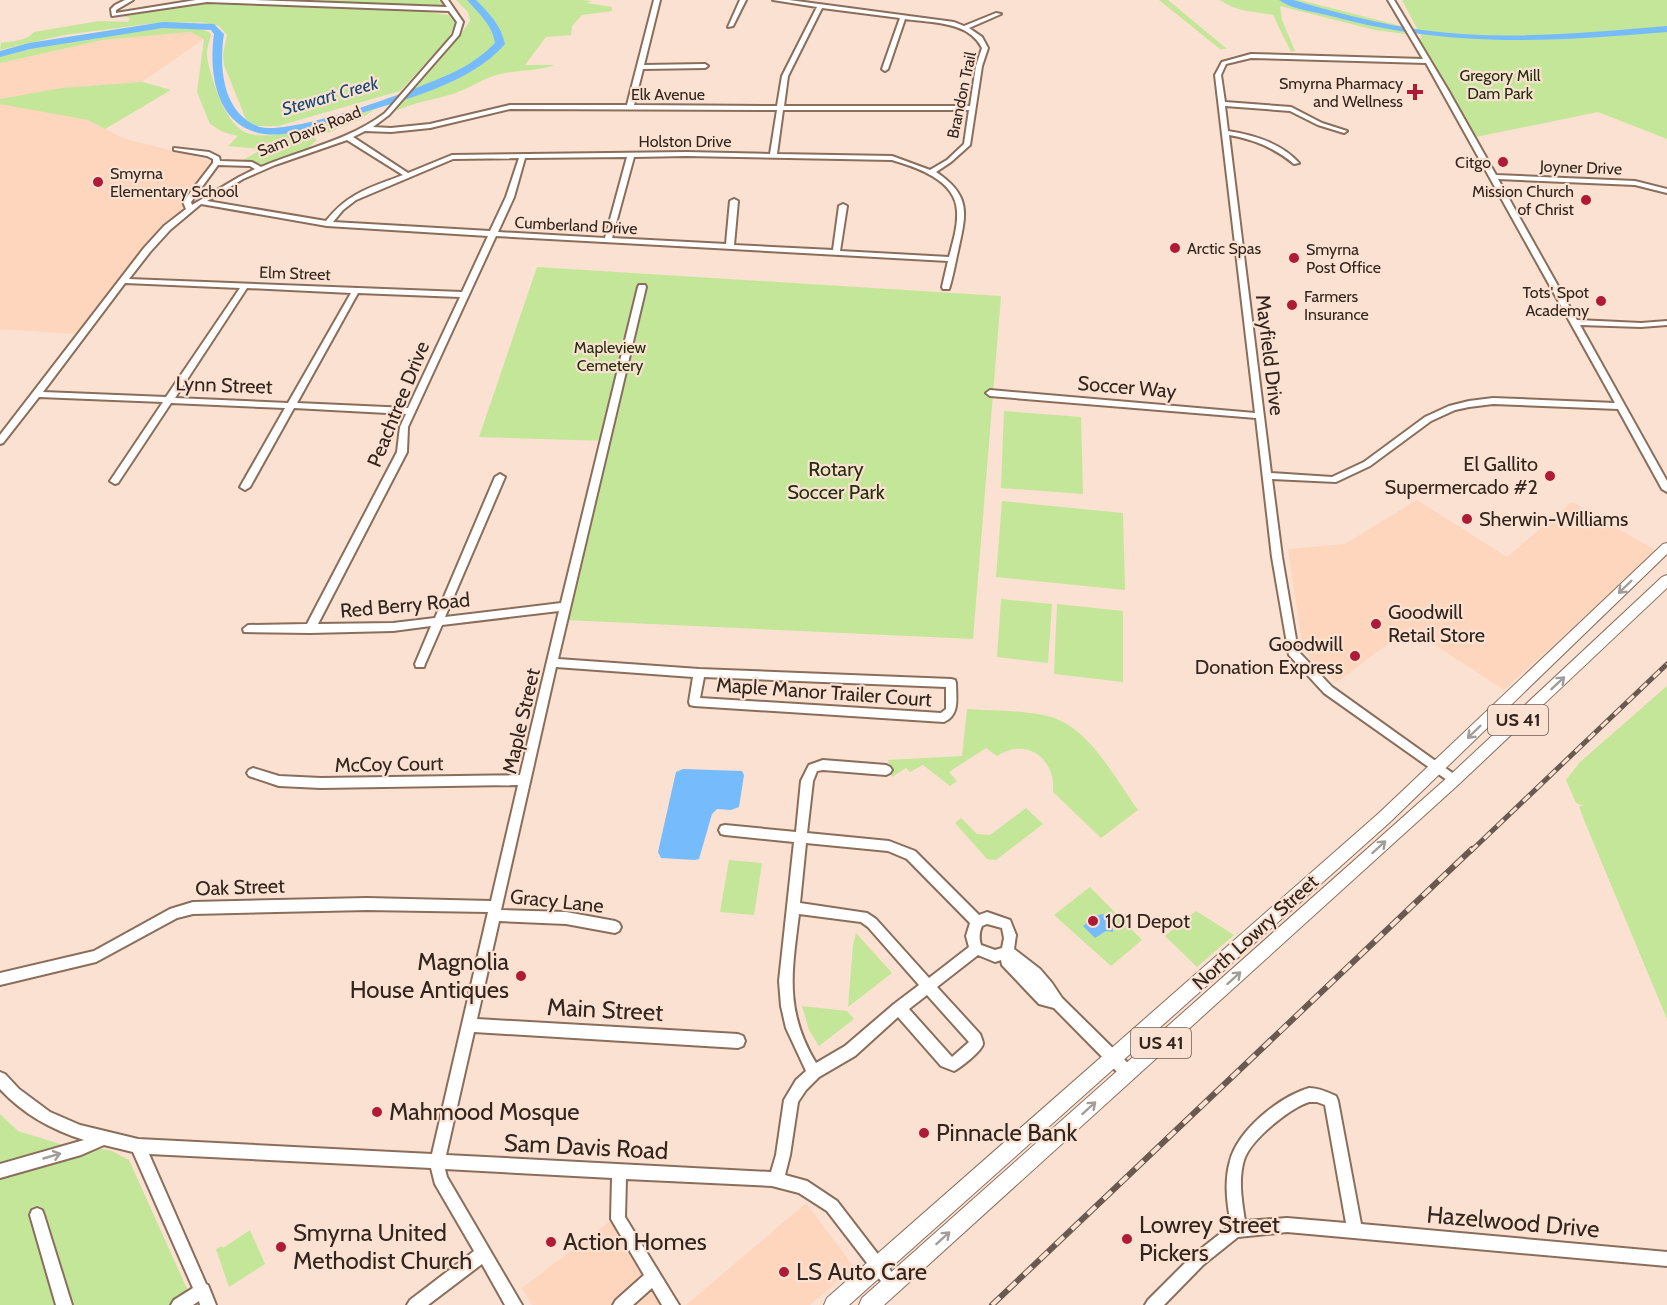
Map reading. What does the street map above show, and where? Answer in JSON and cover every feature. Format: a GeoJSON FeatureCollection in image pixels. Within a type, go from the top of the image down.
{"type":"FeatureCollection","features":[{"type":"Feature","properties":{"kind":"main road","name":"North Lowry Street"},"geometry":{"type":"LineString","coordinates":[[834,1305],[1384,818],[1667,547]]}},
{"type":"Feature","properties":{"kind":"main road","name":"US 41"},"geometry":{"type":"LineString","coordinates":[[868,1305],[1454,780],[1667,580]]}},
{"type":"Feature","properties":{"kind":"street"},"geometry":{"type":"LineString","coordinates":[[130,0],[117,6],[113,10],[114,15],[205,0],[453,9]]}},
{"type":"Feature","properties":{"kind":"street"},"geometry":{"type":"LineString","coordinates":[[445,0],[453,9]]}},
{"type":"Feature","properties":{"kind":"street"},"geometry":{"type":"LineString","coordinates":[[630,108],[657,0]]}},
{"type":"Feature","properties":{"kind":"street"},"geometry":{"type":"LineString","coordinates":[[730,26],[743,0]]}},
{"type":"Feature","properties":{"kind":"street","name":"Brandon Trail"},"geometry":{"type":"LineString","coordinates":[[776,0],[954,24],[980,38],[985,48],[979,66],[967,145],[949,161],[931,172]]}},
{"type":"Feature","properties":{"kind":"street"},"geometry":{"type":"LineString","coordinates":[[1391,0],[1428,61],[1667,489]]}},
{"type":"Feature","properties":{"kind":"street"},"geometry":{"type":"LineString","coordinates":[[773,155],[785,76],[820,6]]}},
{"type":"Feature","properties":{"kind":"street","name":"Sam Davis Road"},"geometry":{"type":"LineString","coordinates":[[0,441],[157,238],[200,202],[260,169],[348,138],[366,129],[390,110],[456,35],[460,22],[453,9]]}},
{"type":"Feature","properties":{"kind":"street"},"geometry":{"type":"LineString","coordinates":[[964,28],[998,14]]}},
{"type":"Feature","properties":{"kind":"street"},"geometry":{"type":"LineString","coordinates":[[885,69],[903,17]]}},
{"type":"Feature","properties":{"kind":"street","name":"Mayfield Drive"},"geometry":{"type":"LineString","coordinates":[[1428,61],[1251,56],[1231,59],[1220,67],[1218,75],[1282,598],[1293,652],[1328,690],[1454,780]]}},
{"type":"Feature","properties":{"kind":"street"},"geometry":{"type":"LineString","coordinates":[[640,67],[705,66]]}},
{"type":"Feature","properties":{"kind":"street"},"geometry":{"type":"LineString","coordinates":[[1222,104],[1282,107],[1344,131]]}},
{"type":"Feature","properties":{"kind":"street","name":"Elk Avenue"},"geometry":{"type":"LineString","coordinates":[[366,129],[391,130],[430,126],[510,107],[973,108]]}},
{"type":"Feature","properties":{"kind":"street"},"geometry":{"type":"LineString","coordinates":[[1225,132],[1251,136],[1296,162]]}},
{"type":"Feature","properties":{"kind":"street"},"geometry":{"type":"LineString","coordinates":[[348,138],[406,174]]}},
{"type":"Feature","properties":{"kind":"street"},"geometry":{"type":"LineString","coordinates":[[176,149],[210,154],[217,158],[216,163],[189,198],[187,204],[190,209]]}},
{"type":"Feature","properties":{"kind":"street"},"geometry":{"type":"LineString","coordinates":[[608,240],[631,154]]}},
{"type":"Feature","properties":{"kind":"street","name":"Holston Drive"},"geometry":{"type":"LineString","coordinates":[[327,224],[348,201],[406,174],[452,157],[631,154],[892,158],[922,166],[954,192],[961,209],[946,287]]}},
{"type":"Feature","properties":{"kind":"street","name":"Peachtree Drive"},"geometry":{"type":"LineString","coordinates":[[310,629],[402,452],[404,427],[494,235],[510,197],[523,155]]}},
{"type":"Feature","properties":{"kind":"street"},"geometry":{"type":"LineString","coordinates":[[216,163],[252,164],[260,169]]}},
{"type":"Feature","properties":{"kind":"street","name":"Joyner Drive"},"geometry":{"type":"LineString","coordinates":[[1492,177],[1635,183],[1667,191]]}},
{"type":"Feature","properties":{"kind":"street"},"geometry":{"type":"LineString","coordinates":[[730,247],[734,201]]}},
{"type":"Feature","properties":{"kind":"street","name":"Cumberland Drive"},"geometry":{"type":"LineString","coordinates":[[200,202],[327,224],[952,259]]}},
{"type":"Feature","properties":{"kind":"street"},"geometry":{"type":"LineString","coordinates":[[836,252],[843,206]]}},
{"type":"Feature","properties":{"kind":"street","name":"Elm Street"},"geometry":{"type":"LineString","coordinates":[[123,281],[466,295]]}},
{"type":"Feature","properties":{"kind":"street"},"geometry":{"type":"LineString","coordinates":[[115,481],[245,286]]}},
{"type":"Feature","properties":{"kind":"street","name":"Maple Street"},"geometry":{"type":"LineString","coordinates":[[437,1162],[565,606],[642,287]]}},
{"type":"Feature","properties":{"kind":"street"},"geometry":{"type":"LineString","coordinates":[[245,487],[356,290]]}},
{"type":"Feature","properties":{"kind":"street"},"geometry":{"type":"LineString","coordinates":[[1575,322],[1641,325],[1667,323]]}},
{"type":"Feature","properties":{"kind":"street","name":"Soccer Way"},"geometry":{"type":"LineString","coordinates":[[990,393],[1260,417]]}},
{"type":"Feature","properties":{"kind":"street","name":"Lynn Street"},"geometry":{"type":"LineString","coordinates":[[36,394],[411,411]]}},
{"type":"Feature","properties":{"kind":"street"},"geometry":{"type":"LineString","coordinates":[[1267,476],[1333,480],[1366,464],[1428,419],[1452,408],[1469,404],[1493,401],[1620,406]]}},
{"type":"Feature","properties":{"kind":"street"},"geometry":{"type":"LineString","coordinates":[[420,664],[500,477]]}},
{"type":"Feature","properties":{"kind":"street","name":"Red Berry Road"},"geometry":{"type":"LineString","coordinates":[[248,629],[373,628],[565,606]]}},
{"type":"Feature","properties":{"kind":"street","name":"Maple Manor Trailer Court"},"geometry":{"type":"LineString","coordinates":[[553,663],[699,673],[951,683],[951,710],[944,718],[694,702],[699,673]]}},
{"type":"Feature","properties":{"kind":"street"},"geometry":{"type":"LineString","coordinates":[[814,1072],[804,1056],[786,1013],[785,981],[803,836],[807,782],[813,768],[823,765],[886,770]]}},
{"type":"Feature","properties":{"kind":"street","name":"McCoy Court"},"geometry":{"type":"LineString","coordinates":[[253,773],[279,781],[321,783],[526,780]]}},
{"type":"Feature","properties":{"kind":"street"},"geometry":{"type":"LineString","coordinates":[[725,830],[888,846],[911,855],[977,922]]}},
{"type":"Feature","properties":{"kind":"street","name":"Oak Street"},"geometry":{"type":"LineString","coordinates":[[0,979],[96,956],[174,913],[193,908],[356,904],[495,911]]}},
{"type":"Feature","properties":{"kind":"street"},"geometry":{"type":"LineString","coordinates":[[794,908],[863,917],[872,923],[975,1039],[976,1044],[954,1064],[946,1061],[899,1008]]}},
{"type":"Feature","properties":{"kind":"street","name":"Gracy Lane"},"geometry":{"type":"LineString","coordinates":[[495,911],[566,918],[615,927]]}},
{"type":"Feature","properties":{"kind":"street"},"geometry":{"type":"LineString","coordinates":[[1008,953],[995,956],[976,949],[972,940],[972,932],[977,922],[987,918],[1006,924],[1011,944],[1007,961],[1044,1000],[1057,1002],[1128,1073]]}},
{"type":"Feature","properties":{"kind":"street"},"geometry":{"type":"LineString","coordinates":[[776,1180],[783,1155],[791,1100],[801,1085],[814,1072],[850,1051],[899,1008],[976,949]]}},
{"type":"Feature","properties":{"kind":"street","name":"Main Street"},"geometry":{"type":"LineString","coordinates":[[469,1024],[738,1041]]}},
{"type":"Feature","properties":{"kind":"street","name":"Sam Davis Road"},"geometry":{"type":"LineString","coordinates":[[0,1079],[15,1098],[57,1123],[103,1138],[138,1146],[776,1180],[802,1186],[832,1206],[892,1284]]}},
{"type":"Feature","properties":{"kind":"street"},"geometry":{"type":"LineString","coordinates":[[1153,1305],[1198,1260],[1239,1229],[1233,1193],[1237,1157],[1251,1136],[1293,1101],[1306,1095],[1320,1095],[1331,1101],[1355,1232]]}},
{"type":"Feature","properties":{"kind":"street"},"geometry":{"type":"LineString","coordinates":[[0,1171],[81,1148],[103,1138]]}},
{"type":"Feature","properties":{"kind":"street"},"geometry":{"type":"LineString","coordinates":[[138,1146],[208,1305]]}},
{"type":"Feature","properties":{"kind":"street"},"geometry":{"type":"LineString","coordinates":[[437,1162],[440,1179],[513,1305]]}},
{"type":"Feature","properties":{"kind":"street"},"geometry":{"type":"LineString","coordinates":[[619,1172],[618,1219],[671,1305]]}},
{"type":"Feature","properties":{"kind":"street"},"geometry":{"type":"LineString","coordinates":[[37,1215],[64,1305]]}},
{"type":"Feature","properties":{"kind":"street","name":"Hazelwood Drive"},"geometry":{"type":"LineString","coordinates":[[1239,1229],[1287,1225],[1667,1259]]}},
{"type":"Feature","properties":{"kind":"street"},"geometry":{"type":"LineString","coordinates":[[415,1305],[483,1254]]}},
{"type":"Feature","properties":{"kind":"street"},"geometry":{"type":"LineString","coordinates":[[621,1305],[654,1277]]}},
{"type":"Feature","properties":{"kind":"street"},"geometry":{"type":"LineString","coordinates":[[179,1305],[203,1290]]}},
{"type":"Feature","properties":{"kind":"shaded area","name":"Smyrna Elementary School"},"geometry":{"type":"Polygon","coordinates":[[[190,32],[204,39],[88,119],[122,138],[213,161],[181,203],[187,208],[146,246],[76,334],[0,329],[0,63],[103,40],[190,32]]]}},
{"type":"Feature","properties":{"kind":"shaded area"},"geometry":{"type":"Polygon","coordinates":[[[1417,500],[1507,557],[1572,502],[1657,551],[1504,690],[1409,628],[1337,682],[1310,658],[1302,642],[1288,549],[1345,544],[1417,500]]]}},
{"type":"Feature","properties":{"kind":"shaded area"},"geometry":{"type":"Polygon","coordinates":[[[806,1203],[854,1267],[810,1305],[686,1305],[806,1203]]]}},
{"type":"Feature","properties":{"kind":"shaded area"},"geometry":{"type":"Polygon","coordinates":[[[613,1219],[680,1305],[532,1305],[522,1288],[613,1219]]]}},
{"type":"Feature","properties":{"kind":"green space"},"geometry":{"type":"Polygon","coordinates":[[[206,0],[439,0],[444,6],[428,7],[426,12],[449,15],[455,23],[448,39],[400,91],[278,126],[255,126],[247,122],[224,65],[223,54],[227,35],[219,26],[199,22],[148,24],[64,35],[0,50],[1,43],[23,39],[34,32],[99,21],[128,22],[130,18],[122,16],[206,0]]]}},
{"type":"Feature","properties":{"kind":"green space"},"geometry":{"type":"Polygon","coordinates":[[[456,0],[582,0],[612,7],[612,11],[582,15],[572,26],[571,35],[546,37],[525,65],[555,65],[494,76],[453,94],[396,111],[470,21],[468,12],[456,0]]]}},
{"type":"Feature","properties":{"kind":"green space"},"geometry":{"type":"Polygon","coordinates":[[[1159,0],[1168,0],[1227,49],[1220,49],[1159,0]]]}},
{"type":"Feature","properties":{"kind":"green space"},"geometry":{"type":"Polygon","coordinates":[[[1220,0],[1300,0],[1401,26],[1406,34],[1375,30],[1280,6],[1282,20],[1295,51],[1291,52],[1273,15],[1238,9],[1220,0]]]}},
{"type":"Feature","properties":{"kind":"green space","name":"Gregory Mill Dam Park"},"geometry":{"type":"Polygon","coordinates":[[[1402,0],[1667,0],[1667,139],[1598,112],[1471,138],[1415,39],[1422,38],[1402,0]]]}},
{"type":"Feature","properties":{"kind":"green space"},"geometry":{"type":"Polygon","coordinates":[[[175,27],[199,28],[211,34],[207,54],[212,77],[220,100],[232,121],[239,128],[254,135],[274,135],[302,129],[317,140],[305,150],[260,166],[241,161],[263,149],[228,146],[238,136],[223,132],[210,124],[197,92],[204,39],[190,32],[103,40],[0,63],[0,56],[44,46],[109,34],[175,27]]]}},
{"type":"Feature","properties":{"kind":"green space"},"geometry":{"type":"Polygon","coordinates":[[[143,82],[171,90],[105,129],[88,120],[0,104],[0,99],[62,88],[143,82]]]}},
{"type":"Feature","properties":{"kind":"green space"},"geometry":{"type":"Polygon","coordinates":[[[384,103],[359,120],[327,133],[319,123],[384,103]]]}},
{"type":"Feature","properties":{"kind":"green space","name":"Rotary Soccer Park"},"geometry":{"type":"Polygon","coordinates":[[[537,267],[1001,296],[973,639],[566,620],[608,441],[479,437],[537,267]]]}},
{"type":"Feature","properties":{"kind":"green space"},"geometry":{"type":"Polygon","coordinates":[[[1004,411],[1081,417],[1083,494],[1001,488],[1004,411]]]}},
{"type":"Feature","properties":{"kind":"green space"},"geometry":{"type":"Polygon","coordinates":[[[1002,501],[1123,513],[1125,590],[996,577],[1002,501]]]}},
{"type":"Feature","properties":{"kind":"green space"},"geometry":{"type":"Polygon","coordinates":[[[1001,599],[1052,604],[1048,663],[997,657],[1001,599]]]}},
{"type":"Feature","properties":{"kind":"green space"},"geometry":{"type":"Polygon","coordinates":[[[1057,604],[1123,611],[1123,682],[1054,674],[1057,604]]]}},
{"type":"Feature","properties":{"kind":"green space"},"geometry":{"type":"Polygon","coordinates":[[[1667,686],[1667,1019],[1584,820],[1579,806],[1584,806],[1576,803],[1566,780],[1580,762],[1667,686]]]}},
{"type":"Feature","properties":{"kind":"green space"},"geometry":{"type":"Polygon","coordinates":[[[967,709],[1039,714],[1059,720],[1071,727],[1103,759],[1138,810],[1101,838],[1053,792],[1050,769],[1037,754],[1028,750],[1018,749],[997,756],[986,748],[949,772],[957,781],[950,786],[923,765],[910,772],[906,768],[892,777],[888,760],[962,756],[967,709]]]}},
{"type":"Feature","properties":{"kind":"green space"},"geometry":{"type":"Polygon","coordinates":[[[1026,808],[1043,824],[996,860],[987,859],[955,823],[961,818],[977,834],[990,835],[1026,808]]]}},
{"type":"Feature","properties":{"kind":"green space"},"geometry":{"type":"Polygon","coordinates":[[[729,860],[762,863],[754,915],[720,912],[729,860]]]}},
{"type":"Feature","properties":{"kind":"green space","name":"101 Depot"},"geometry":{"type":"Polygon","coordinates":[[[1090,887],[1142,940],[1111,966],[1054,915],[1090,887]]]}},
{"type":"Feature","properties":{"kind":"green space"},"geometry":{"type":"Polygon","coordinates":[[[1196,911],[1234,935],[1197,967],[1165,936],[1196,911]]]}},
{"type":"Feature","properties":{"kind":"green space"},"geometry":{"type":"Polygon","coordinates":[[[856,933],[892,973],[848,1007],[853,945],[856,933]]]}},
{"type":"Feature","properties":{"kind":"green space"},"geometry":{"type":"Polygon","coordinates":[[[802,1006],[847,1011],[854,1019],[819,1046],[809,1030],[802,1006]]]}},
{"type":"Feature","properties":{"kind":"green space"},"geometry":{"type":"Polygon","coordinates":[[[0,1114],[18,1131],[70,1147],[71,1158],[92,1147],[112,1151],[129,1160],[188,1291],[185,1297],[173,1305],[0,1305],[0,1114]]]}},
{"type":"Feature","properties":{"kind":"green space"},"geometry":{"type":"Polygon","coordinates":[[[250,1230],[265,1264],[229,1287],[216,1249],[222,1246],[223,1248],[250,1230]]]}},
{"type":"Feature","properties":{"kind":"water"},"geometry":{"type":"Polygon","coordinates":[[[683,769],[742,771],[744,775],[739,807],[731,810],[717,809],[712,814],[699,859],[695,860],[661,858],[658,852],[676,772],[683,769]]]}},
{"type":"Feature","properties":{"kind":"water"},"geometry":{"type":"Polygon","coordinates":[[[1112,915],[1113,932],[1106,931],[1095,938],[1083,926],[1095,916],[1112,915]]]}},
{"type":"Feature","properties":{"kind":"waterway","name":"Stewart Creek"},"geometry":{"type":"LineString","coordinates":[[0,54],[29,46],[163,25],[214,27],[219,34],[217,60],[220,87],[232,111],[241,121],[257,130],[284,131],[405,96],[463,72],[485,58],[500,44],[499,37],[490,19],[471,0]]}},
{"type":"Feature","properties":{"kind":"waterway","name":"Stewart Creek"},"geometry":{"type":"LineString","coordinates":[[1283,0],[1341,16],[1419,33],[1467,37],[1553,37],[1667,29]]}},
{"type":"Feature","properties":{"kind":"railway"},"geometry":{"type":"LineString","coordinates":[[1471,851],[1667,664]]}},
{"type":"Feature","properties":{"kind":"railway"},"geometry":{"type":"LineString","coordinates":[[992,1305],[1472,849]]}},
{"type":"Feature","properties":{"kind":"place","name":"Smyrna Pharmacy and Wellness"},"geometry":{"type":"Point","coordinates":[1415,92]}},
{"type":"Feature","properties":{"kind":"place","name":"Citgo"},"geometry":{"type":"Point","coordinates":[1503,162]}},
{"type":"Feature","properties":{"kind":"place","name":"Smyrna Elementary School"},"geometry":{"type":"Point","coordinates":[98,182]}},
{"type":"Feature","properties":{"kind":"place","name":"Mission Church of Christ"},"geometry":{"type":"Point","coordinates":[1586,200]}},
{"type":"Feature","properties":{"kind":"place","name":"Arctic Spas"},"geometry":{"type":"Point","coordinates":[1175,248]}},
{"type":"Feature","properties":{"kind":"place","name":"Smyrna Post Office"},"geometry":{"type":"Point","coordinates":[1294,258]}},
{"type":"Feature","properties":{"kind":"place","name":"Tots' Spot Academy"},"geometry":{"type":"Point","coordinates":[1601,301]}},
{"type":"Feature","properties":{"kind":"place","name":"Farmers Insurance"},"geometry":{"type":"Point","coordinates":[1292,305]}},
{"type":"Feature","properties":{"kind":"place","name":"El Gallito Supermercado #2"},"geometry":{"type":"Point","coordinates":[1550,476]}},
{"type":"Feature","properties":{"kind":"place","name":"Sherwin-Williams"},"geometry":{"type":"Point","coordinates":[1467,519]}},
{"type":"Feature","properties":{"kind":"place","name":"Goodwill Retail Store"},"geometry":{"type":"Point","coordinates":[1376,624]}},
{"type":"Feature","properties":{"kind":"place","name":"Goodwill Donation Express"},"geometry":{"type":"Point","coordinates":[1355,656]}},
{"type":"Feature","properties":{"kind":"place","name":"101 Depot"},"geometry":{"type":"Point","coordinates":[1093,921]}},
{"type":"Feature","properties":{"kind":"place","name":"Magnolia House Antiques"},"geometry":{"type":"Point","coordinates":[521,976]}},
{"type":"Feature","properties":{"kind":"place","name":"Mahmood Mosque"},"geometry":{"type":"Point","coordinates":[377,1112]}},
{"type":"Feature","properties":{"kind":"place","name":"Pinnacle Bank"},"geometry":{"type":"Point","coordinates":[924,1133]}},
{"type":"Feature","properties":{"kind":"place","name":"Lowrey Street Pickers"},"geometry":{"type":"Point","coordinates":[1127,1239]}},
{"type":"Feature","properties":{"kind":"place","name":"Action Homes"},"geometry":{"type":"Point","coordinates":[551,1242]}},
{"type":"Feature","properties":{"kind":"place","name":"Smyrna United Methodist Church"},"geometry":{"type":"Point","coordinates":[281,1247]}},
{"type":"Feature","properties":{"kind":"place","name":"LS Auto Care"},"geometry":{"type":"Point","coordinates":[784,1272]}},
{"type":"Feature","properties":{"kind":"park label","name":"Mapleview Cemetery"},"geometry":{"type":"Point","coordinates":[610,356]}}]}
